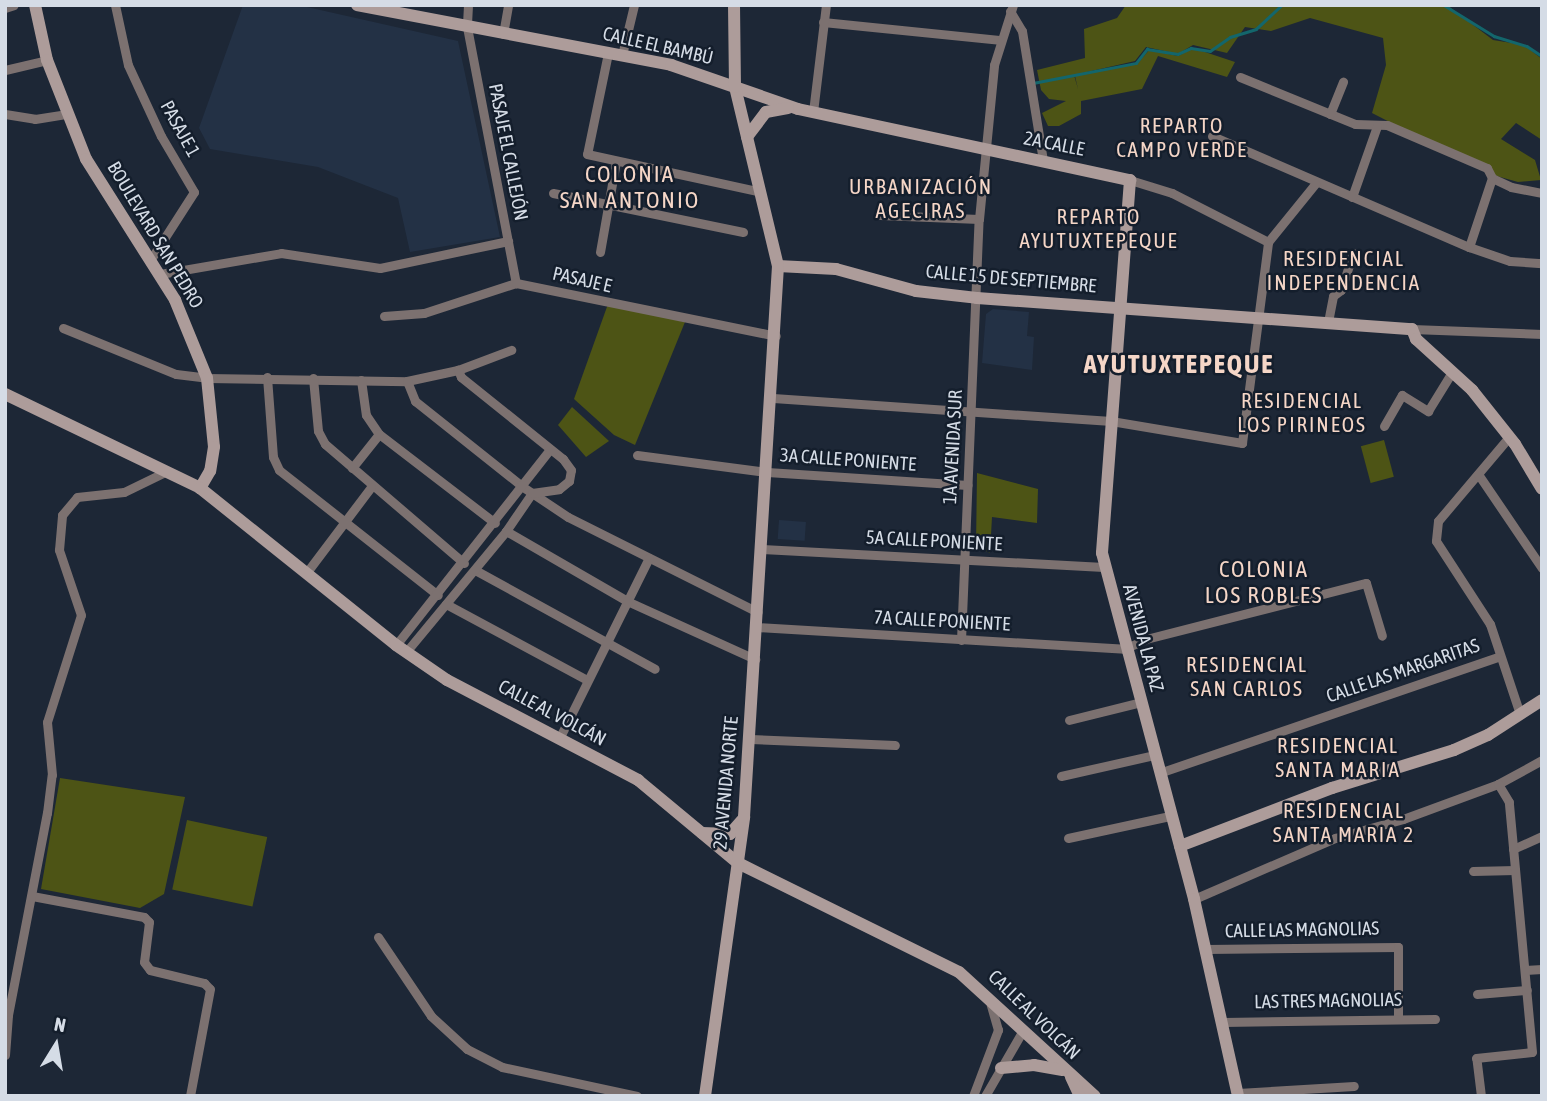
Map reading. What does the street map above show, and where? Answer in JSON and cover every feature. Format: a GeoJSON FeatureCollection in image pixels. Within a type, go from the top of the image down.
{"type":"FeatureCollection","features":[{"type":"Feature","properties":{"kind":"street"},"geometry":{"type":"LineString","coordinates":[[5,8],[14,5]]}},
{"type":"Feature","properties":{"kind":"street","name":"BOULEVARD SAN PEDRO"},"geometry":{"type":"LineString","coordinates":[[35,5],[47,61],[66,114],[92,169],[160,274],[188,327],[207,379],[214,447],[210,471],[200,488]]}},
{"type":"Feature","properties":{"kind":"street","name":"PASAJE 1"},"geometry":{"type":"LineString","coordinates":[[115,5],[128,65],[161,136],[194,192],[151,259]]}},
{"type":"Feature","properties":{"kind":"street","name":"CALLE EL BAMBÚ"},"geometry":{"type":"LineString","coordinates":[[357,5],[409,10],[467,27],[697,71],[798,109],[985,151]]}},
{"type":"Feature","properties":{"kind":"street","name":"PASAJE EL CALLEJÓN"},"geometry":{"type":"LineString","coordinates":[[468,5],[467,27],[516,283]]}},
{"type":"Feature","properties":{"kind":"street"},"geometry":{"type":"LineString","coordinates":[[503,34],[508,5]]}},
{"type":"Feature","properties":{"kind":"street"},"geometry":{"type":"LineString","coordinates":[[622,55],[634,5]]}},
{"type":"Feature","properties":{"kind":"street","name":"29 AVENIDA NORTE"},"geometry":{"type":"LineString","coordinates":[[705,1096],[744,817],[773,398],[778,266],[735,87],[734,5]]}},
{"type":"Feature","properties":{"kind":"street"},"geometry":{"type":"LineString","coordinates":[[813,112],[825,5]]}},
{"type":"Feature","properties":{"kind":"street"},"geometry":{"type":"LineString","coordinates":[[1012,8],[1022,31],[1043,161]]}},
{"type":"Feature","properties":{"kind":"street","name":"1A AVENIDA SUR"},"geometry":{"type":"LineString","coordinates":[[961,639],[979,219],[999,40],[1012,8]]}},
{"type":"Feature","properties":{"kind":"street"},"geometry":{"type":"LineString","coordinates":[[824,22],[999,40]]}},
{"type":"Feature","properties":{"kind":"street"},"geometry":{"type":"LineString","coordinates":[[608,53],[587,154],[761,192]]}},
{"type":"Feature","properties":{"kind":"street"},"geometry":{"type":"LineString","coordinates":[[5,70],[47,61]]}},
{"type":"Feature","properties":{"kind":"street"},"geometry":{"type":"LineString","coordinates":[[1240,77],[1355,124],[1387,125],[1487,168],[1492,178],[1469,247]]}},
{"type":"Feature","properties":{"kind":"street"},"geometry":{"type":"LineString","coordinates":[[1330,114],[1343,82]]}},
{"type":"Feature","properties":{"kind":"street"},"geometry":{"type":"LineString","coordinates":[[747,138],[766,112],[798,109]]}},
{"type":"Feature","properties":{"kind":"street"},"geometry":{"type":"LineString","coordinates":[[5,114],[35,119],[66,114]]}},
{"type":"Feature","properties":{"kind":"street"},"geometry":{"type":"LineString","coordinates":[[1352,197],[1377,126]]}},
{"type":"Feature","properties":{"kind":"street"},"geometry":{"type":"LineString","coordinates":[[1212,136],[1315,184],[1469,247],[1510,261],[1542,263]]}},
{"type":"Feature","properties":{"kind":"street","name":"2A CALLE"},"geometry":{"type":"LineString","coordinates":[[985,151],[1043,161],[1172,192],[1268,242]]}},
{"type":"Feature","properties":{"kind":"street"},"geometry":{"type":"LineString","coordinates":[[600,252],[616,161]]}},
{"type":"Feature","properties":{"kind":"street"},"geometry":{"type":"LineString","coordinates":[[1492,178],[1542,193]]}},
{"type":"Feature","properties":{"kind":"street","name":"AVENIDA LA PAZ"},"geometry":{"type":"LineString","coordinates":[[1129,180],[1100,529],[1104,567],[1194,900],[1238,1094]]}},
{"type":"Feature","properties":{"kind":"street"},"geometry":{"type":"LineString","coordinates":[[773,398],[1111,421],[1242,443],[1261,316],[1268,242],[1315,184]]}},
{"type":"Feature","properties":{"kind":"street"},"geometry":{"type":"LineString","coordinates":[[553,193],[743,232]]}},
{"type":"Feature","properties":{"kind":"street"},"geometry":{"type":"LineString","coordinates":[[880,215],[979,219]]}},
{"type":"Feature","properties":{"kind":"street"},"geometry":{"type":"LineString","coordinates":[[160,274],[281,253],[380,268],[508,241]]}},
{"type":"Feature","properties":{"kind":"street"},"geometry":{"type":"LineString","coordinates":[[1328,322],[1333,296],[1341,290],[1353,253]]}},
{"type":"Feature","properties":{"kind":"street","name":"CALLE 15 DE SEPTIEMBRE"},"geometry":{"type":"LineString","coordinates":[[778,266],[836,269],[916,291],[977,298],[1412,328]]}},
{"type":"Feature","properties":{"kind":"street","name":"PASAJE E"},"geometry":{"type":"LineString","coordinates":[[384,316],[424,313],[516,283],[776,337]]}},
{"type":"Feature","properties":{"kind":"street"},"geometry":{"type":"LineString","coordinates":[[63,328],[176,374],[207,379],[267,377],[407,381],[458,370],[511,350]]}},
{"type":"Feature","properties":{"kind":"street"},"geometry":{"type":"LineString","coordinates":[[1542,334],[1412,328],[1416,339],[1452,372],[1509,436],[1542,489]]}},
{"type":"Feature","properties":{"kind":"street"},"geometry":{"type":"LineString","coordinates":[[401,648],[420,616],[495,523],[527,490],[559,489],[569,481],[571,470],[550,449],[461,377],[458,370]]}},
{"type":"Feature","properties":{"kind":"street"},"geometry":{"type":"LineString","coordinates":[[1384,426],[1402,395],[1428,411],[1452,372]]}},
{"type":"Feature","properties":{"kind":"street"},"geometry":{"type":"LineString","coordinates":[[267,377],[272,457],[279,471],[438,595]]}},
{"type":"Feature","properties":{"kind":"street"},"geometry":{"type":"LineString","coordinates":[[313,378],[318,431],[371,487],[464,563]]}},
{"type":"Feature","properties":{"kind":"street"},"geometry":{"type":"LineString","coordinates":[[361,380],[366,415],[379,434],[495,523]]}},
{"type":"Feature","properties":{"kind":"street"},"geometry":{"type":"LineString","coordinates":[[407,381],[415,401],[527,490],[649,558],[758,612]]}},
{"type":"Feature","properties":{"kind":"street","name":"CALLE AL VOLCÁN"},"geometry":{"type":"LineString","coordinates":[[5,394],[200,488],[401,648],[447,680],[638,780],[738,863],[906,943],[986,994],[1022,1032],[1095,1096]]}},
{"type":"Feature","properties":{"kind":"street"},"geometry":{"type":"LineString","coordinates":[[352,468],[379,434]]}},
{"type":"Feature","properties":{"kind":"street"},"geometry":{"type":"LineString","coordinates":[[1509,436],[1438,521],[1436,541],[1490,624],[1520,714]]}},
{"type":"Feature","properties":{"kind":"street"},"geometry":{"type":"LineString","coordinates":[[401,648],[429,624],[506,531],[550,449]]}},
{"type":"Feature","properties":{"kind":"street","name":"3A CALLE PONIENTE"},"geometry":{"type":"LineString","coordinates":[[637,455],[767,472],[968,485]]}},
{"type":"Feature","properties":{"kind":"street"},"geometry":{"type":"LineString","coordinates":[[5,1055],[8,1015],[33,896],[52,775],[47,722],[81,615],[59,550],[62,515],[77,498],[124,492],[167,471]]}},
{"type":"Feature","properties":{"kind":"street"},"geometry":{"type":"LineString","coordinates":[[1478,474],[1542,568]]}},
{"type":"Feature","properties":{"kind":"street"},"geometry":{"type":"LineString","coordinates":[[307,572],[371,487]]}},
{"type":"Feature","properties":{"kind":"street"},"geometry":{"type":"LineString","coordinates":[[506,531],[627,601],[755,659]]}},
{"type":"Feature","properties":{"kind":"street","name":"5A CALLE PONIENTE"},"geometry":{"type":"LineString","coordinates":[[762,549],[1104,567]]}},
{"type":"Feature","properties":{"kind":"street"},"geometry":{"type":"LineString","coordinates":[[559,739],[649,558]]}},
{"type":"Feature","properties":{"kind":"street"},"geometry":{"type":"LineString","coordinates":[[475,570],[608,640],[655,669]]}},
{"type":"Feature","properties":{"kind":"street"},"geometry":{"type":"LineString","coordinates":[[1124,649],[1146,639],[1366,583],[1382,636]]}},
{"type":"Feature","properties":{"kind":"street"},"geometry":{"type":"LineString","coordinates":[[446,604],[587,680]]}},
{"type":"Feature","properties":{"kind":"street"},"geometry":{"type":"LineString","coordinates":[[420,616],[429,624]]}},
{"type":"Feature","properties":{"kind":"street","name":"7A CALLE PONIENTE"},"geometry":{"type":"LineString","coordinates":[[757,627],[1124,649]]}},
{"type":"Feature","properties":{"kind":"street","name":"CALLE LAS MARGARITAS"},"geometry":{"type":"LineString","coordinates":[[1159,774],[1499,656]]}},
{"type":"Feature","properties":{"kind":"street"},"geometry":{"type":"LineString","coordinates":[[1180,846],[1332,788],[1454,750],[1542,699]]}},
{"type":"Feature","properties":{"kind":"street"},"geometry":{"type":"LineString","coordinates":[[1069,720],[1141,702]]}},
{"type":"Feature","properties":{"kind":"street"},"geometry":{"type":"LineString","coordinates":[[750,739],[895,745]]}},
{"type":"Feature","properties":{"kind":"street"},"geometry":{"type":"LineString","coordinates":[[1062,776],[1154,755]]}},
{"type":"Feature","properties":{"kind":"street"},"geometry":{"type":"LineString","coordinates":[[1194,900],[1335,838],[1403,819],[1498,784],[1542,760]]}},
{"type":"Feature","properties":{"kind":"street"},"geometry":{"type":"LineString","coordinates":[[1481,1096],[1476,1058],[1532,1052],[1509,803],[1498,784]]}},
{"type":"Feature","properties":{"kind":"street"},"geometry":{"type":"LineString","coordinates":[[1069,838],[1170,816]]}},
{"type":"Feature","properties":{"kind":"street"},"geometry":{"type":"LineString","coordinates":[[702,833],[730,834],[744,817]]}},
{"type":"Feature","properties":{"kind":"street"},"geometry":{"type":"LineString","coordinates":[[1513,849],[1542,836]]}},
{"type":"Feature","properties":{"kind":"street"},"geometry":{"type":"LineString","coordinates":[[1473,872],[1515,870]]}},
{"type":"Feature","properties":{"kind":"street"},"geometry":{"type":"LineString","coordinates":[[33,896],[144,917],[149,922],[144,962],[150,970],[204,983],[210,989],[190,1096]]}},
{"type":"Feature","properties":{"kind":"street"},"geometry":{"type":"LineString","coordinates":[[378,937],[431,1016],[467,1049],[502,1067],[637,1096]]}},
{"type":"Feature","properties":{"kind":"street","name":"CALLE LAS MAGNOLIAS"},"geometry":{"type":"LineString","coordinates":[[1206,949],[1398,947],[1398,1016]]}},
{"type":"Feature","properties":{"kind":"street"},"geometry":{"type":"LineString","coordinates":[[1525,970],[1542,969]]}},
{"type":"Feature","properties":{"kind":"street"},"geometry":{"type":"LineString","coordinates":[[1477,994],[1527,990]]}},
{"type":"Feature","properties":{"kind":"street"},"geometry":{"type":"LineString","coordinates":[[973,1096],[998,1030],[986,994]]}},
{"type":"Feature","properties":{"kind":"street","name":"LAS TRES MAGNOLIAS"},"geometry":{"type":"LineString","coordinates":[[1223,1022],[1398,1016],[1435,1018]]}},
{"type":"Feature","properties":{"kind":"street"},"geometry":{"type":"LineString","coordinates":[[985,1096],[1022,1032]]}},
{"type":"Feature","properties":{"kind":"street"},"geometry":{"type":"LineString","coordinates":[[988,1062],[1001,1068],[1034,1065],[1067,1074]]}},
{"type":"Feature","properties":{"kind":"street","name":"CALLE AL VOLCÁN"},"geometry":{"type":"LineString","coordinates":[[1067,1074],[1080,1096]]}},
{"type":"Feature","properties":{"kind":"street"},"geometry":{"type":"LineString","coordinates":[[1238,1094],[1354,1086]]}},
{"type":"Feature","properties":{"kind":"shaded area"},"geometry":{"type":"Polygon","coordinates":[[[243,5],[298,5],[458,41],[500,237],[410,252],[398,198],[318,167],[210,149],[199,128],[243,5]]]}},
{"type":"Feature","properties":{"kind":"shaded area"},"geometry":{"type":"Polygon","coordinates":[[[993,309],[1029,312],[1027,336],[1034,337],[1032,370],[982,363],[986,314],[993,309]]]}},
{"type":"Feature","properties":{"kind":"shaded area"},"geometry":{"type":"Polygon","coordinates":[[[779,520],[806,522],[805,541],[778,539],[779,520]]]}},
{"type":"Feature","properties":{"kind":"green space"},"geometry":{"type":"Polygon","coordinates":[[[1126,5],[1447,5],[1493,40],[1524,45],[1542,59],[1542,140],[1516,123],[1501,139],[1535,160],[1541,180],[1518,182],[1493,175],[1372,113],[1386,65],[1383,38],[1310,18],[1271,31],[1245,27],[1227,53],[1193,45],[1178,54],[1146,47],[1135,61],[1074,75],[1078,89],[1075,76],[1138,63],[1149,50],[1178,56],[1193,48],[1235,62],[1227,77],[1158,56],[1142,89],[1081,101],[1081,114],[1059,126],[1048,126],[1042,113],[1066,101],[1049,99],[1041,90],[1037,70],[1085,58],[1084,29],[1117,18],[1126,5]]]}},
{"type":"Feature","properties":{"kind":"green space"},"geometry":{"type":"Polygon","coordinates":[[[608,304],[685,322],[635,445],[614,435],[574,399],[608,304]]]}},
{"type":"Feature","properties":{"kind":"green space"},"geometry":{"type":"Polygon","coordinates":[[[572,407],[609,441],[586,457],[558,425],[572,407]]]}},
{"type":"Feature","properties":{"kind":"green space"},"geometry":{"type":"Polygon","coordinates":[[[1384,440],[1394,477],[1371,483],[1361,446],[1384,440]]]}},
{"type":"Feature","properties":{"kind":"green space"},"geometry":{"type":"Polygon","coordinates":[[[977,473],[1038,489],[1037,523],[992,517],[990,553],[976,546],[977,473]]]}},
{"type":"Feature","properties":{"kind":"green space"},"geometry":{"type":"Polygon","coordinates":[[[60,778],[185,797],[164,894],[140,908],[41,889],[60,778]]]}},
{"type":"Feature","properties":{"kind":"green space"},"geometry":{"type":"Polygon","coordinates":[[[187,820],[267,837],[252,906],[172,889],[187,820]]]}},
{"type":"Feature","properties":{"kind":"waterway"},"geometry":{"type":"LineString","coordinates":[[1033,83],[1136,63],[1147,49],[1178,54],[1191,48],[1210,51],[1230,37],[1256,29],[1282,5]]}},
{"type":"Feature","properties":{"kind":"waterway"},"geometry":{"type":"LineString","coordinates":[[1444,5],[1494,36],[1527,46],[1542,56]]}},
{"type":"Feature","properties":{"kind":"district","name":"REPARTO CAMPO VERDE"},"geometry":{"type":"Point","coordinates":[1182,137]}},
{"type":"Feature","properties":{"kind":"district","name":"COLONIA SAN ANTONIO"},"geometry":{"type":"Point","coordinates":[630,187]}},
{"type":"Feature","properties":{"kind":"district","name":"URBANIZACIÓN AGECIRAS"},"geometry":{"type":"Point","coordinates":[921,198]}},
{"type":"Feature","properties":{"kind":"district","name":"REPARTO AYUTUXTEPEQUE"},"geometry":{"type":"Point","coordinates":[1099,228]}},
{"type":"Feature","properties":{"kind":"district","name":"RESIDENCIAL INDEPENDENCIA"},"geometry":{"type":"Point","coordinates":[1344,270]}},
{"type":"Feature","properties":{"kind":"district","name":"AYUTUXTEPEQUE"},"geometry":{"type":"Point","coordinates":[1179,365]}},
{"type":"Feature","properties":{"kind":"district","name":"RESIDENCIAL LOS PIRINEOS"},"geometry":{"type":"Point","coordinates":[1302,412]}},
{"type":"Feature","properties":{"kind":"district","name":"COLONIA LOS ROBLES"},"geometry":{"type":"Point","coordinates":[1264,582]}},
{"type":"Feature","properties":{"kind":"district","name":"RESIDENCIAL SAN CARLOS"},"geometry":{"type":"Point","coordinates":[1247,676]}},
{"type":"Feature","properties":{"kind":"district","name":"RESIDENCIAL SANTA MARIA"},"geometry":{"type":"Point","coordinates":[1338,757]}},
{"type":"Feature","properties":{"kind":"district","name":"RESIDENCIAL SANTA MARIA 2"},"geometry":{"type":"Point","coordinates":[1344,822]}}]}
